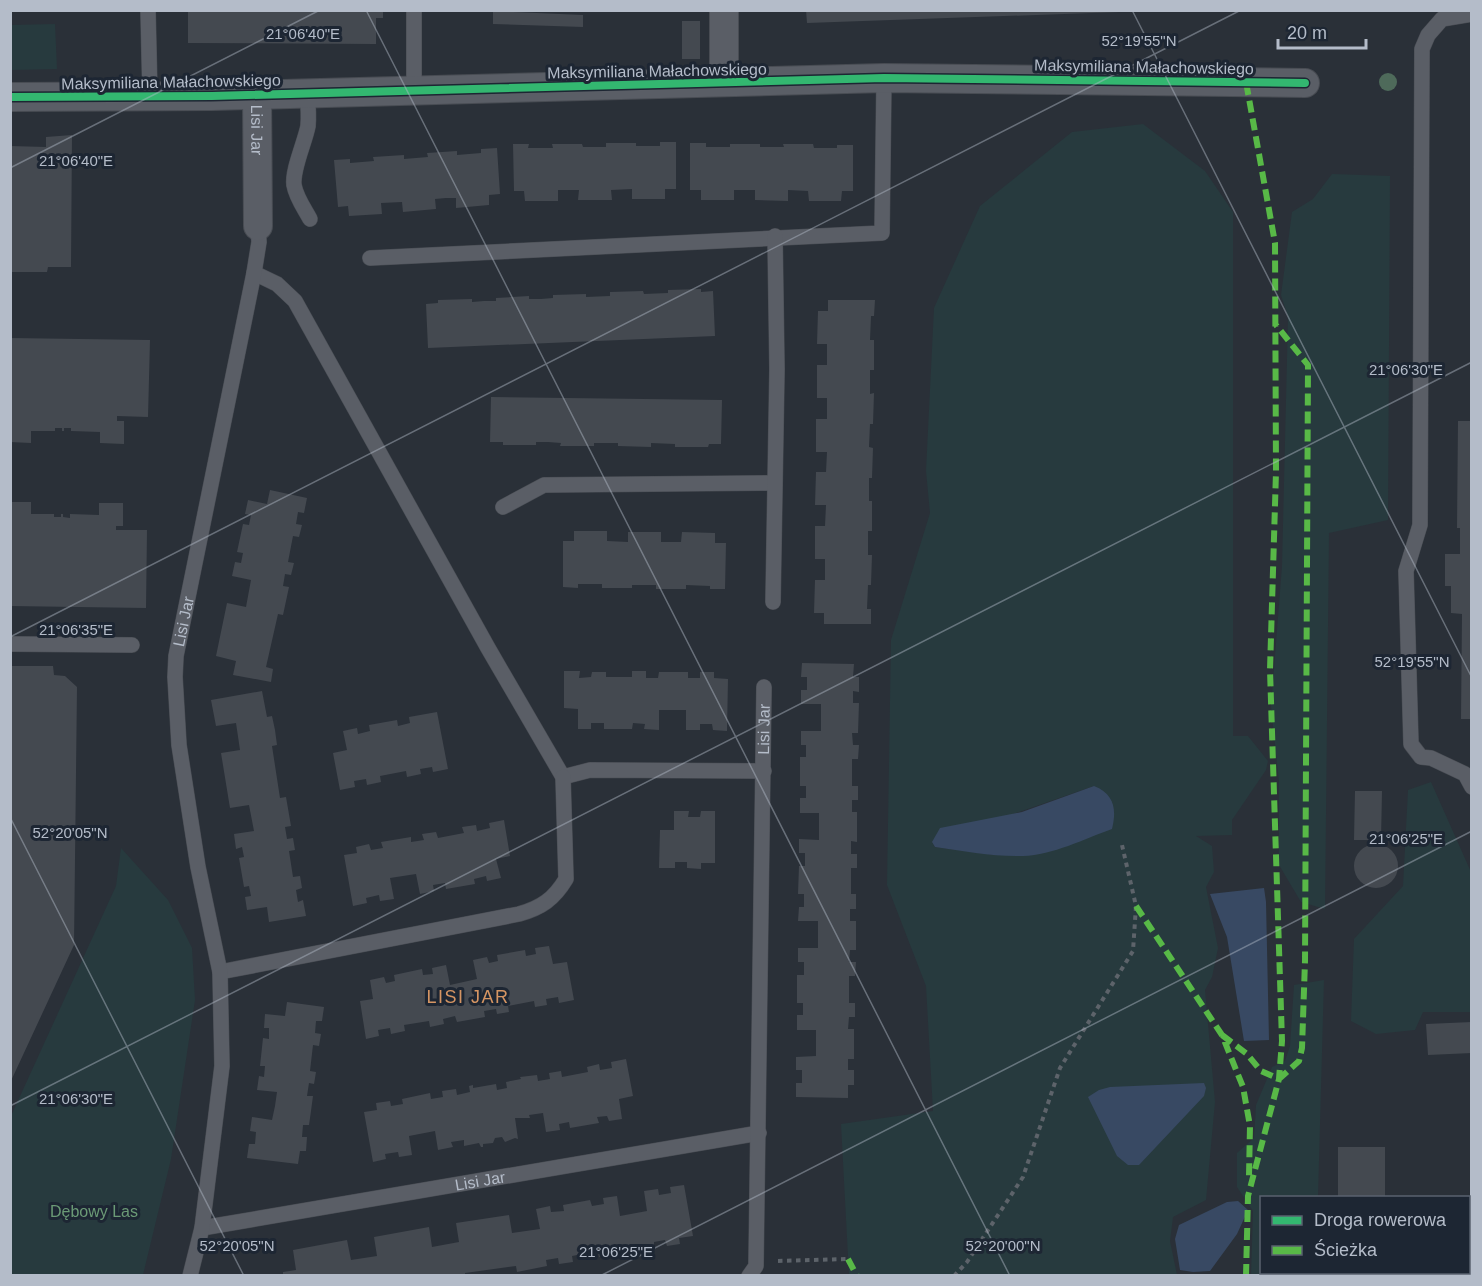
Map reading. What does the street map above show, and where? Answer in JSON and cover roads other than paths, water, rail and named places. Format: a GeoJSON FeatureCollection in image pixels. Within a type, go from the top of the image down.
{"type":"FeatureCollection","features":[{"type":"Feature","properties":{"kind":"street","name":"Maksymiliana Małachowskiego"},"geometry":{"type":"LineString","coordinates":[[724,10],[724,82]]}},
{"type":"Feature","properties":{"kind":"street","name":"Maksymiliana Małachowskiego"},"geometry":{"type":"LineString","coordinates":[[10,98],[884,78],[1305,83]]}},
{"type":"Feature","properties":{"kind":"street","name":"Lisi Jar"},"geometry":{"type":"LineString","coordinates":[[257,94],[258,226]]}},
{"type":"Feature","properties":{"kind":"lane"},"geometry":{"type":"LineString","coordinates":[[148,10],[150,96]]}},
{"type":"Feature","properties":{"kind":"lane"},"geometry":{"type":"LineString","coordinates":[[414,10],[414,90]]}},
{"type":"Feature","properties":{"kind":"lane"},"geometry":{"type":"LineString","coordinates":[[1472,14],[1442,19],[1428,35],[1422,49],[1420,525],[1406,571],[1411,744],[1421,757],[1431,758],[1465,774],[1472,787]]}},
{"type":"Feature","properties":{"kind":"lane"},"geometry":{"type":"LineString","coordinates":[[370,258],[775,236],[882,233],[884,78]]}},
{"type":"Feature","properties":{"kind":"lane"},"geometry":{"type":"LineString","coordinates":[[307,93],[308,123],[295,170],[294,183],[310,219]]}},
{"type":"Feature","properties":{"kind":"lane","name":"Lisi Jar"},"geometry":{"type":"LineString","coordinates":[[190,1275],[202,1228],[222,1066],[220,972],[198,867],[179,745],[176,656],[254,273],[259,242],[258,226]]}},
{"type":"Feature","properties":{"kind":"lane"},"geometry":{"type":"LineString","coordinates":[[773,602],[777,369],[775,236]]}},
{"type":"Feature","properties":{"kind":"lane"},"geometry":{"type":"LineString","coordinates":[[220,972],[519,914],[547,903],[557,894],[566,879],[563,777],[488,648],[295,301],[277,284],[254,273]]}},
{"type":"Feature","properties":{"kind":"lane"},"geometry":{"type":"LineString","coordinates":[[503,507],[544,484],[774,483]]}},
{"type":"Feature","properties":{"kind":"lane"},"geometry":{"type":"LineString","coordinates":[[10,644],[132,645]]}},
{"type":"Feature","properties":{"kind":"lane","name":"Lisi Jar"},"geometry":{"type":"LineString","coordinates":[[753,1268],[759,1133],[764,687]]}},
{"type":"Feature","properties":{"kind":"lane","name":"Lisi Jar"},"geometry":{"type":"LineString","coordinates":[[563,777],[590,770],[764,771]]}},
{"type":"Feature","properties":{"kind":"lane","name":"Lisi Jar"},"geometry":{"type":"LineString","coordinates":[[202,1228],[759,1133]]}},
{"type":"Feature","properties":{"kind":"water"},"geometry":{"type":"Polygon","coordinates":[[[1094,786],[1110,798],[1114,809],[1112,829],[1068,846],[1046,853],[1012,856],[935,847],[932,842],[940,828],[1022,812],[1094,786]]]}},
{"type":"Feature","properties":{"kind":"water"},"geometry":{"type":"Polygon","coordinates":[[[1264,888],[1269,1040],[1244,1041],[1227,937],[1210,894],[1264,888]]]}},
{"type":"Feature","properties":{"kind":"water"},"geometry":{"type":"Polygon","coordinates":[[[1204,1083],[1206,1088],[1204,1096],[1139,1165],[1128,1165],[1117,1156],[1088,1097],[1099,1090],[1110,1087],[1204,1083]]]}},
{"type":"Feature","properties":{"kind":"water"},"geometry":{"type":"Polygon","coordinates":[[[1238,1201],[1248,1210],[1237,1234],[1210,1271],[1180,1270],[1175,1239],[1179,1225],[1227,1202],[1238,1201]]]}},
{"type":"Feature","properties":{"kind":"district","name":"LISI JAR"},"geometry":{"type":"Point","coordinates":[468,997]}},
{"type":"Feature","properties":{"kind":"park label","name":"Dębowy Las"},"geometry":{"type":"Point","coordinates":[94,1211]}}]}
